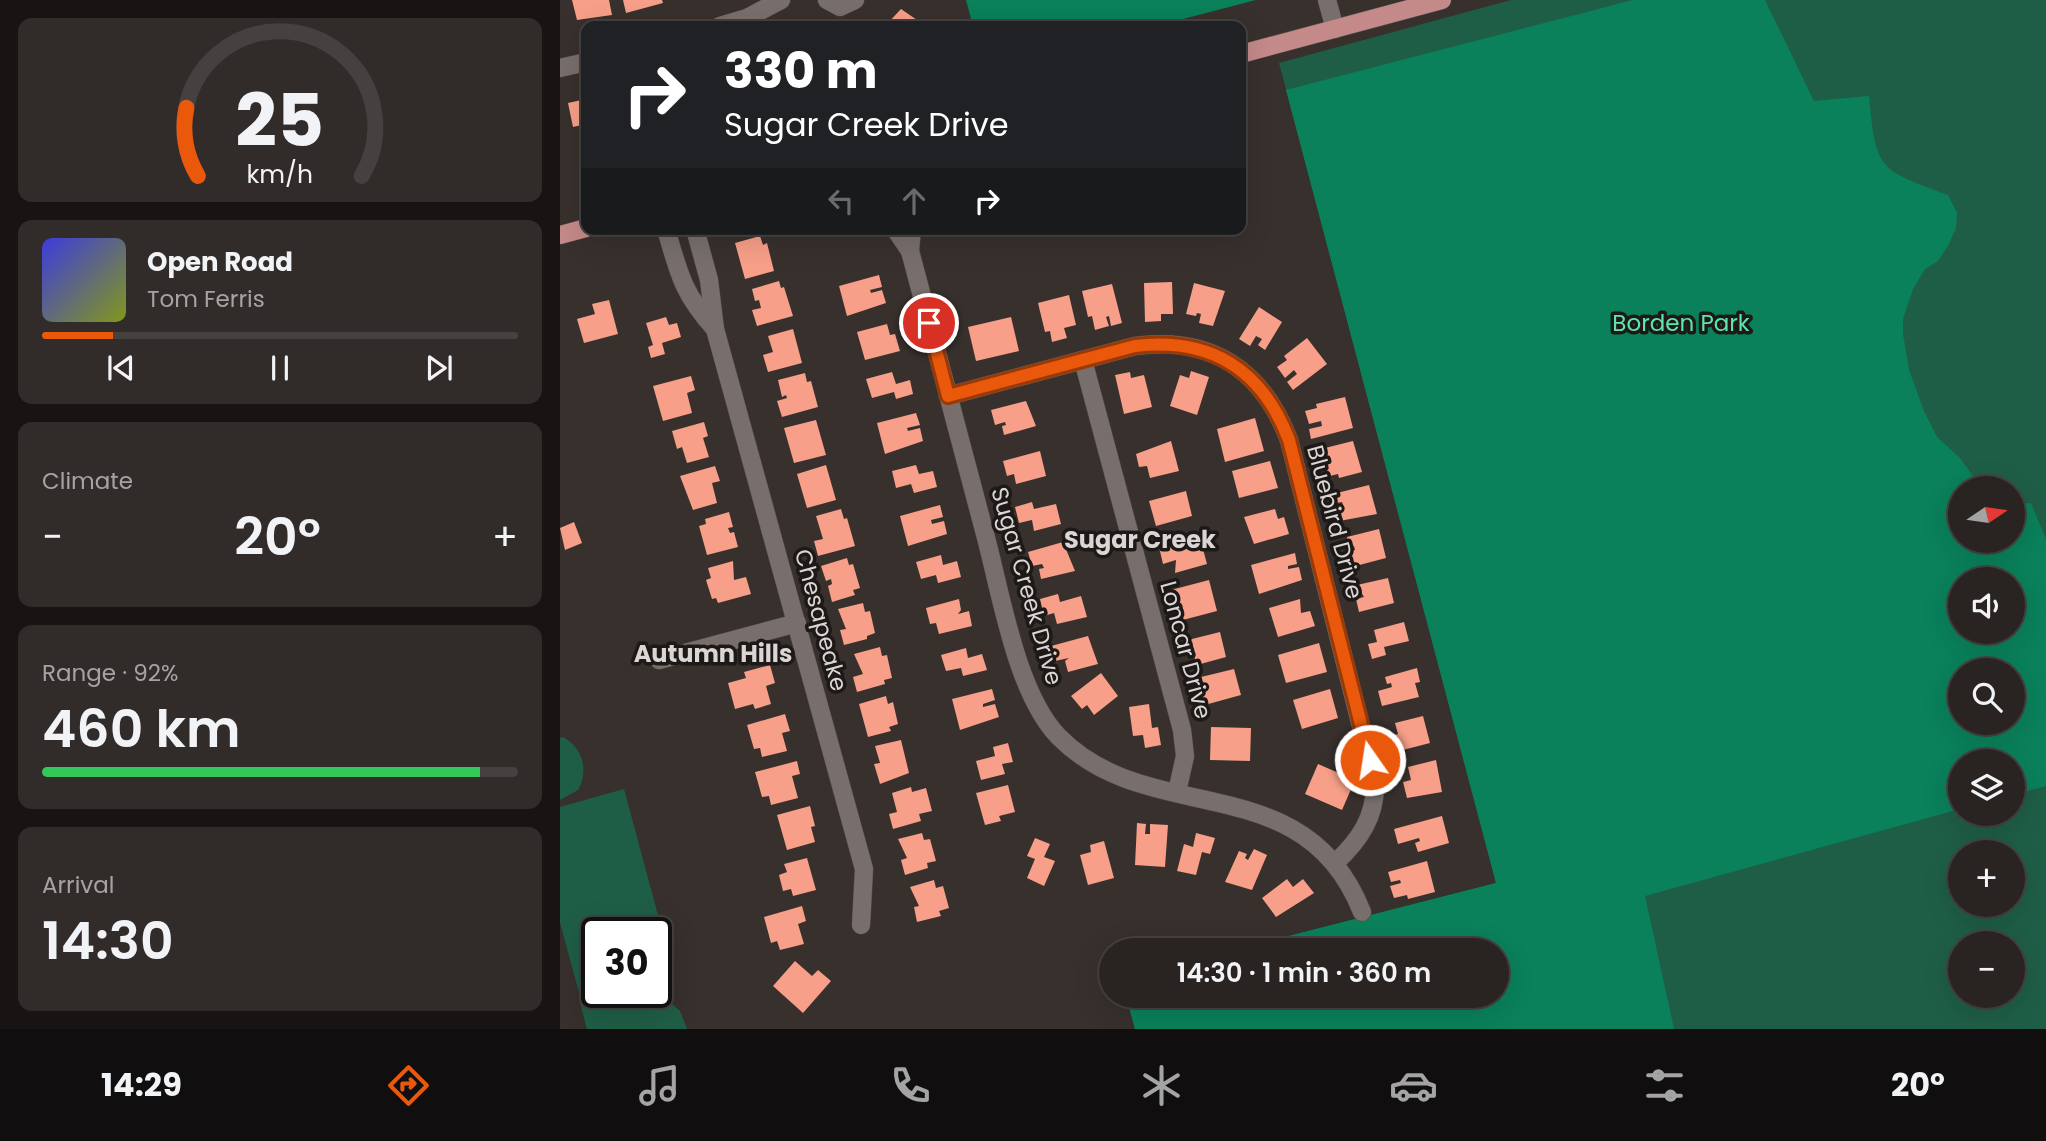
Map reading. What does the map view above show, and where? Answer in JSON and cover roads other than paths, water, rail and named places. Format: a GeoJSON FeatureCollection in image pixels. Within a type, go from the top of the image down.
{"type":"FeatureCollection","features":[{"type":"Feature","properties":{"kind":"main road"},"geometry":{"type":"LineString","coordinates":[[1246,53],[1441,0]]}},
{"type":"Feature","properties":{"kind":"main road"},"geometry":{"type":"LineString","coordinates":[[560,235],[581,229]]}},
{"type":"Feature","properties":{"kind":"street"},"geometry":{"type":"LineString","coordinates":[[737,21],[781,0]]}},
{"type":"Feature","properties":{"kind":"street"},"geometry":{"type":"LineString","coordinates":[[827,0],[840,7],[855,0]]}},
{"type":"Feature","properties":{"kind":"street"},"geometry":{"type":"LineString","coordinates":[[1326,0],[1335,29]]}},
{"type":"Feature","properties":{"kind":"street"},"geometry":{"type":"LineString","coordinates":[[560,68],[581,63]]}},
{"type":"Feature","properties":{"kind":"street","name":"Chesapeake"},"geometry":{"type":"LineString","coordinates":[[668,235],[683,286],[693,305],[715,329]]}},
{"type":"Feature","properties":{"kind":"street","name":"Chesapeake"},"geometry":{"type":"LineString","coordinates":[[697,235],[709,280],[715,329],[864,869],[861,925]]}},
{"type":"Feature","properties":{"kind":"street","name":"Sugar Creek Drive"},"geometry":{"type":"LineString","coordinates":[[899,235],[910,251],[1021,667],[1034,702],[1056,734],[1086,760],[1129,780],[1282,822],[1312,842],[1335,863],[1350,885],[1362,912]]}},
{"type":"Feature","properties":{"kind":"street","name":"Sugar Creek Drive"},"geometry":{"type":"LineString","coordinates":[[910,251],[911,235]]}},
{"type":"Feature","properties":{"kind":"street","name":"Bluebird Drive"},"geometry":{"type":"LineString","coordinates":[[948,396],[1155,343],[1193,347],[1239,369],[1274,405],[1289,440],[1375,782],[1376,803],[1369,821],[1350,849],[1335,863]]}},
{"type":"Feature","properties":{"kind":"street","name":"Loncar Drive"},"geometry":{"type":"LineString","coordinates":[[1083,360],[1182,730],[1185,756],[1177,792]]}},
{"type":"Feature","properties":{"kind":"street"},"geometry":{"type":"LineString","coordinates":[[659,660],[797,623]]}},
{"type":"Feature","properties":{"kind":"district","name":"Sugar Creek"},"geometry":{"type":"Point","coordinates":[1140,540]}},
{"type":"Feature","properties":{"kind":"district","name":"Autumn Hills"},"geometry":{"type":"Point","coordinates":[713,654]}},
{"type":"Feature","properties":{"kind":"park label","name":"Borden Park"},"geometry":{"type":"Point","coordinates":[1681,323]}}]}
